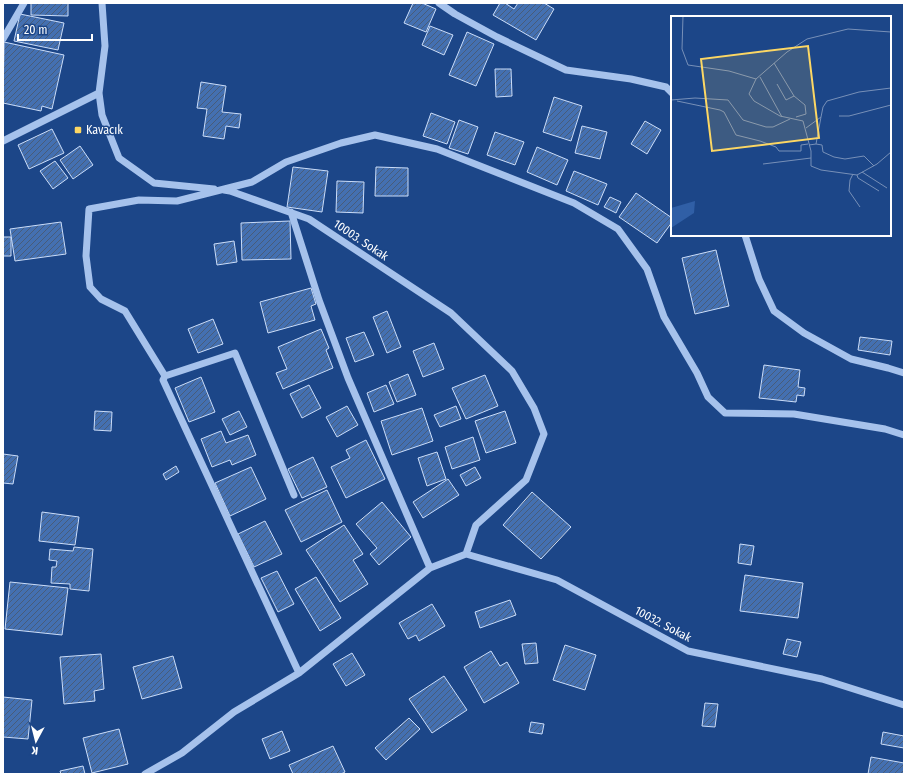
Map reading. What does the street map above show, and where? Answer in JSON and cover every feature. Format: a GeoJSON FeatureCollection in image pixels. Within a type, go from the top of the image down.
{"type":"FeatureCollection","features":[{"type":"Feature","properties":{"kind":"street"},"geometry":{"type":"LineString","coordinates":[[3,39],[24,3]]}},
{"type":"Feature","properties":{"kind":"street","name":"10003. Sokak"},"geometry":{"type":"LineString","coordinates":[[102,3],[105,46],[99,93],[102,115],[119,158],[154,183],[230,191],[309,219],[451,313],[512,371],[534,408],[544,434],[526,480],[476,525],[466,554]]}},
{"type":"Feature","properties":{"kind":"street"},"geometry":{"type":"LineString","coordinates":[[439,3],[455,14],[497,37],[566,70],[631,79],[666,87],[671,92]]}},
{"type":"Feature","properties":{"kind":"street"},"geometry":{"type":"LineString","coordinates":[[3,141],[99,93]]}},
{"type":"Feature","properties":{"kind":"street"},"geometry":{"type":"LineString","coordinates":[[299,673],[163,380],[165,376],[125,311],[101,299],[90,287],[86,256],[89,209],[139,200],[178,201],[252,182],[286,162],[341,143],[374,135],[437,149],[574,203],[618,228],[647,269],[664,317],[697,372],[708,397],[725,413],[794,414],[885,429],[904,435]]}},
{"type":"Feature","properties":{"kind":"street"},"geometry":{"type":"LineString","coordinates":[[291,212],[319,300],[348,378],[430,568]]}},
{"type":"Feature","properties":{"kind":"street"},"geometry":{"type":"LineString","coordinates":[[745,236],[759,279],[774,311],[804,333],[851,359],[888,368],[904,374]]}},
{"type":"Feature","properties":{"kind":"street"},"geometry":{"type":"LineString","coordinates":[[165,376],[235,354],[294,495]]}},
{"type":"Feature","properties":{"kind":"street"},"geometry":{"type":"LineString","coordinates":[[145,774],[182,753],[234,712],[299,673],[430,568],[466,554]]}},
{"type":"Feature","properties":{"kind":"street","name":"10032. Sokak"},"geometry":{"type":"LineString","coordinates":[[466,554],[557,580],[688,651],[822,679],[904,705]]}},
{"type":"Feature","properties":{"kind":"building"},"geometry":{"type":"Polygon","coordinates":[[[31,3],[68,3],[68,16],[31,15],[31,3]]]}},
{"type":"Feature","properties":{"kind":"building"},"geometry":{"type":"Polygon","coordinates":[[[413,3],[422,3],[436,9],[426,32],[404,23],[413,3]]]}},
{"type":"Feature","properties":{"kind":"building"},"geometry":{"type":"Polygon","coordinates":[[[500,3],[505,3],[514,9],[518,3],[544,3],[554,9],[536,40],[493,15],[500,3]]]}},
{"type":"Feature","properties":{"kind":"building"},"geometry":{"type":"Polygon","coordinates":[[[20,14],[64,23],[58,50],[14,41],[20,14]]]}},
{"type":"Feature","properties":{"kind":"building"},"geometry":{"type":"Polygon","coordinates":[[[430,26],[453,35],[444,55],[422,45],[430,26]]]}},
{"type":"Feature","properties":{"kind":"building"},"geometry":{"type":"Polygon","coordinates":[[[467,32],[494,44],[476,86],[449,75],[467,32]]]}},
{"type":"Feature","properties":{"kind":"building"},"geometry":{"type":"Polygon","coordinates":[[[4,42],[64,55],[52,109],[42,106],[41,111],[3,103],[4,42]]]}},
{"type":"Feature","properties":{"kind":"building"},"geometry":{"type":"Polygon","coordinates":[[[495,69],[511,69],[512,96],[496,97],[495,69]]]}},
{"type":"Feature","properties":{"kind":"building"},"geometry":{"type":"Polygon","coordinates":[[[201,82],[226,86],[222,112],[241,114],[239,128],[226,126],[224,139],[203,136],[207,109],[197,108],[201,82]]]}},
{"type":"Feature","properties":{"kind":"building"},"geometry":{"type":"Polygon","coordinates":[[[554,97],[582,106],[571,141],[543,132],[554,97]]]}},
{"type":"Feature","properties":{"kind":"building"},"geometry":{"type":"Polygon","coordinates":[[[431,113],[455,122],[447,144],[423,136],[431,113]]]}},
{"type":"Feature","properties":{"kind":"building"},"geometry":{"type":"Polygon","coordinates":[[[459,120],[478,127],[468,154],[449,148],[459,120]]]}},
{"type":"Feature","properties":{"kind":"building"},"geometry":{"type":"Polygon","coordinates":[[[645,121],[661,130],[647,154],[631,144],[645,121]]]}},
{"type":"Feature","properties":{"kind":"building"},"geometry":{"type":"Polygon","coordinates":[[[582,126],[607,132],[600,159],[575,153],[582,126]]]}},
{"type":"Feature","properties":{"kind":"building"},"geometry":{"type":"Polygon","coordinates":[[[52,129],[64,153],[29,169],[18,145],[52,129]]]}},
{"type":"Feature","properties":{"kind":"building"},"geometry":{"type":"Polygon","coordinates":[[[495,132],[524,142],[515,165],[487,155],[495,132]]]}},
{"type":"Feature","properties":{"kind":"building"},"geometry":{"type":"Polygon","coordinates":[[[80,146],[93,165],[73,179],[60,160],[80,146]]]}},
{"type":"Feature","properties":{"kind":"building"},"geometry":{"type":"Polygon","coordinates":[[[537,147],[568,160],[557,185],[527,172],[537,147]]]}},
{"type":"Feature","properties":{"kind":"building"},"geometry":{"type":"Polygon","coordinates":[[[55,161],[68,178],[53,189],[40,171],[55,161]]]}},
{"type":"Feature","properties":{"kind":"building"},"geometry":{"type":"Polygon","coordinates":[[[293,167],[328,171],[322,212],[287,207],[293,167]]]}},
{"type":"Feature","properties":{"kind":"building"},"geometry":{"type":"Polygon","coordinates":[[[376,167],[408,168],[408,196],[375,196],[376,167]]]}},
{"type":"Feature","properties":{"kind":"building"},"geometry":{"type":"Polygon","coordinates":[[[574,171],[607,184],[598,205],[566,191],[574,171]]]}},
{"type":"Feature","properties":{"kind":"building"},"geometry":{"type":"Polygon","coordinates":[[[337,181],[364,182],[363,213],[336,212],[337,181]]]}},
{"type":"Feature","properties":{"kind":"building"},"geometry":{"type":"Polygon","coordinates":[[[636,193],[671,217],[671,223],[657,243],[619,217],[636,193]]]}},
{"type":"Feature","properties":{"kind":"building"},"geometry":{"type":"Polygon","coordinates":[[[610,197],[621,202],[616,213],[604,207],[610,197]]]}},
{"type":"Feature","properties":{"kind":"building"},"geometry":{"type":"Polygon","coordinates":[[[290,221],[291,259],[242,260],[241,223],[290,221]]]}},
{"type":"Feature","properties":{"kind":"building"},"geometry":{"type":"Polygon","coordinates":[[[61,222],[66,254],[15,261],[10,229],[61,222]]]}},
{"type":"Feature","properties":{"kind":"building"},"geometry":{"type":"Polygon","coordinates":[[[3,237],[11,237],[11,256],[3,256],[3,237]]]}},
{"type":"Feature","properties":{"kind":"building"},"geometry":{"type":"Polygon","coordinates":[[[234,241],[237,262],[217,265],[214,244],[234,241]]]}},
{"type":"Feature","properties":{"kind":"building"},"geometry":{"type":"Polygon","coordinates":[[[716,250],[729,306],[695,314],[682,258],[716,250]]]}},
{"type":"Feature","properties":{"kind":"building"},"geometry":{"type":"Polygon","coordinates":[[[311,288],[316,304],[311,306],[315,320],[268,333],[260,302],[311,288]]]}},
{"type":"Feature","properties":{"kind":"building"},"geometry":{"type":"Polygon","coordinates":[[[387,311],[401,347],[387,353],[373,317],[387,311]]]}},
{"type":"Feature","properties":{"kind":"building"},"geometry":{"type":"Polygon","coordinates":[[[213,319],[223,344],[198,353],[188,329],[213,319]]]}},
{"type":"Feature","properties":{"kind":"building"},"geometry":{"type":"Polygon","coordinates":[[[321,329],[329,348],[326,350],[333,368],[283,389],[276,373],[287,369],[278,347],[321,329]]]}},
{"type":"Feature","properties":{"kind":"building"},"geometry":{"type":"Polygon","coordinates":[[[364,332],[374,355],[355,362],[346,338],[364,332]]]}},
{"type":"Feature","properties":{"kind":"building"},"geometry":{"type":"Polygon","coordinates":[[[860,337],[892,341],[890,355],[858,350],[860,337]]]}},
{"type":"Feature","properties":{"kind":"building"},"geometry":{"type":"Polygon","coordinates":[[[434,343],[444,369],[423,377],[413,351],[434,343]]]}},
{"type":"Feature","properties":{"kind":"building"},"geometry":{"type":"Polygon","coordinates":[[[764,365],[800,370],[798,387],[805,388],[804,396],[797,395],[796,402],[759,398],[764,365]]]}},
{"type":"Feature","properties":{"kind":"building"},"geometry":{"type":"Polygon","coordinates":[[[408,374],[416,395],[397,402],[389,382],[408,374]]]}},
{"type":"Feature","properties":{"kind":"building"},"geometry":{"type":"Polygon","coordinates":[[[485,375],[498,406],[466,419],[452,388],[485,375]]]}},
{"type":"Feature","properties":{"kind":"building"},"geometry":{"type":"Polygon","coordinates":[[[201,377],[215,412],[189,422],[175,388],[201,377]]]}},
{"type":"Feature","properties":{"kind":"building"},"geometry":{"type":"Polygon","coordinates":[[[309,385],[321,408],[302,418],[290,394],[309,385]]]}},
{"type":"Feature","properties":{"kind":"building"},"geometry":{"type":"Polygon","coordinates":[[[386,385],[394,404],[374,412],[367,393],[386,385]]]}},
{"type":"Feature","properties":{"kind":"building"},"geometry":{"type":"Polygon","coordinates":[[[347,406],[358,425],[337,437],[326,417],[347,406]]]}},
{"type":"Feature","properties":{"kind":"building"},"geometry":{"type":"Polygon","coordinates":[[[456,406],[461,419],[440,427],[434,415],[456,406]]]}},
{"type":"Feature","properties":{"kind":"building"},"geometry":{"type":"Polygon","coordinates":[[[422,408],[433,441],[392,455],[381,421],[422,408]]]}},
{"type":"Feature","properties":{"kind":"building"},"geometry":{"type":"Polygon","coordinates":[[[95,411],[112,412],[111,431],[94,430],[95,411]]]}},
{"type":"Feature","properties":{"kind":"building"},"geometry":{"type":"Polygon","coordinates":[[[239,411],[247,427],[230,435],[222,419],[239,411]]]}},
{"type":"Feature","properties":{"kind":"building"},"geometry":{"type":"Polygon","coordinates":[[[505,411],[516,443],[486,453],[475,421],[505,411]]]}},
{"type":"Feature","properties":{"kind":"building"},"geometry":{"type":"Polygon","coordinates":[[[221,431],[226,443],[248,435],[256,455],[232,465],[230,460],[212,467],[201,439],[221,431]]]}},
{"type":"Feature","properties":{"kind":"building"},"geometry":{"type":"Polygon","coordinates":[[[473,437],[480,460],[452,469],[445,447],[473,437]]]}},
{"type":"Feature","properties":{"kind":"building"},"geometry":{"type":"Polygon","coordinates":[[[366,440],[385,479],[346,498],[331,467],[350,458],[346,450],[366,440]]]}},
{"type":"Feature","properties":{"kind":"building"},"geometry":{"type":"Polygon","coordinates":[[[437,452],[446,479],[427,486],[418,458],[437,452]]]}},
{"type":"Feature","properties":{"kind":"building"},"geometry":{"type":"Polygon","coordinates":[[[3,454],[18,456],[13,484],[3,483],[3,454]]]}},
{"type":"Feature","properties":{"kind":"building"},"geometry":{"type":"Polygon","coordinates":[[[313,457],[327,487],[302,498],[288,469],[313,457]]]}},
{"type":"Feature","properties":{"kind":"building"},"geometry":{"type":"Polygon","coordinates":[[[176,466],[179,472],[166,480],[163,474],[176,466]]]}},
{"type":"Feature","properties":{"kind":"building"},"geometry":{"type":"Polygon","coordinates":[[[251,467],[266,499],[230,516],[215,483],[251,467]]]}},
{"type":"Feature","properties":{"kind":"building"},"geometry":{"type":"Polygon","coordinates":[[[475,467],[481,478],[466,486],[460,475],[475,467]]]}},
{"type":"Feature","properties":{"kind":"building"},"geometry":{"type":"Polygon","coordinates":[[[448,479],[459,495],[423,518],[413,502],[448,479]]]}},
{"type":"Feature","properties":{"kind":"building"},"geometry":{"type":"Polygon","coordinates":[[[327,490],[342,522],[301,542],[285,510],[327,490]]]}},
{"type":"Feature","properties":{"kind":"building"},"geometry":{"type":"Polygon","coordinates":[[[532,492],[571,527],[541,559],[503,525],[532,492]]]}},
{"type":"Feature","properties":{"kind":"building"},"geometry":{"type":"Polygon","coordinates":[[[382,502],[411,537],[379,565],[370,554],[377,548],[356,524],[382,502]]]}},
{"type":"Feature","properties":{"kind":"building"},"geometry":{"type":"Polygon","coordinates":[[[42,512],[79,517],[75,545],[39,541],[42,512]]]}},
{"type":"Feature","properties":{"kind":"building"},"geometry":{"type":"Polygon","coordinates":[[[265,521],[282,554],[254,567],[238,534],[265,521]]]}},
{"type":"Feature","properties":{"kind":"building"},"geometry":{"type":"Polygon","coordinates":[[[344,525],[363,554],[353,560],[368,584],[340,602],[306,550],[344,525]]]}},
{"type":"Feature","properties":{"kind":"building"},"geometry":{"type":"Polygon","coordinates":[[[740,544],[754,546],[751,565],[738,563],[740,544]]]}},
{"type":"Feature","properties":{"kind":"building"},"geometry":{"type":"Polygon","coordinates":[[[74,547],[93,549],[89,591],[70,589],[70,584],[51,583],[52,567],[56,567],[57,561],[49,560],[50,549],[73,551],[74,547]]]}},
{"type":"Feature","properties":{"kind":"building"},"geometry":{"type":"Polygon","coordinates":[[[277,571],[294,604],[278,612],[261,578],[277,571]]]}},
{"type":"Feature","properties":{"kind":"building"},"geometry":{"type":"Polygon","coordinates":[[[745,575],[803,583],[798,618],[740,611],[745,575]]]}},
{"type":"Feature","properties":{"kind":"building"},"geometry":{"type":"Polygon","coordinates":[[[316,577],[341,618],[320,631],[295,589],[316,577]]]}},
{"type":"Feature","properties":{"kind":"building"},"geometry":{"type":"Polygon","coordinates":[[[10,582],[68,588],[62,635],[5,629],[10,582]]]}},
{"type":"Feature","properties":{"kind":"building"},"geometry":{"type":"Polygon","coordinates":[[[510,600],[516,615],[480,628],[475,612],[510,600]]]}},
{"type":"Feature","properties":{"kind":"building"},"geometry":{"type":"Polygon","coordinates":[[[432,604],[445,626],[419,641],[416,635],[408,639],[399,623],[432,604]]]}},
{"type":"Feature","properties":{"kind":"building"},"geometry":{"type":"Polygon","coordinates":[[[787,639],[801,642],[797,657],[783,654],[787,639]]]}},
{"type":"Feature","properties":{"kind":"building"},"geometry":{"type":"Polygon","coordinates":[[[536,643],[538,663],[525,664],[522,644],[536,643]]]}},
{"type":"Feature","properties":{"kind":"building"},"geometry":{"type":"Polygon","coordinates":[[[565,645],[596,655],[585,690],[553,680],[565,645]]]}},
{"type":"Feature","properties":{"kind":"building"},"geometry":{"type":"Polygon","coordinates":[[[491,651],[500,666],[507,662],[519,683],[484,703],[464,667],[491,651]]]}},
{"type":"Feature","properties":{"kind":"building"},"geometry":{"type":"Polygon","coordinates":[[[352,653],[365,675],[346,686],[333,664],[352,653]]]}},
{"type":"Feature","properties":{"kind":"building"},"geometry":{"type":"Polygon","coordinates":[[[101,654],[104,689],[94,691],[95,701],[64,704],[60,657],[101,654]]]}},
{"type":"Feature","properties":{"kind":"building"},"geometry":{"type":"Polygon","coordinates":[[[173,656],[182,688],[142,699],[133,667],[173,656]]]}},
{"type":"Feature","properties":{"kind":"building"},"geometry":{"type":"Polygon","coordinates":[[[444,676],[467,710],[432,733],[409,699],[444,676]]]}},
{"type":"Feature","properties":{"kind":"building"},"geometry":{"type":"Polygon","coordinates":[[[3,697],[32,700],[28,739],[3,737],[3,697]]]}},
{"type":"Feature","properties":{"kind":"building"},"geometry":{"type":"Polygon","coordinates":[[[705,703],[718,704],[715,727],[702,726],[705,703]]]}},
{"type":"Feature","properties":{"kind":"building"},"geometry":{"type":"Polygon","coordinates":[[[409,718],[420,729],[386,760],[375,748],[409,718]]]}},
{"type":"Feature","properties":{"kind":"building"},"geometry":{"type":"Polygon","coordinates":[[[531,722],[544,724],[542,734],[529,732],[531,722]]]}},
{"type":"Feature","properties":{"kind":"building"},"geometry":{"type":"Polygon","coordinates":[[[119,729],[128,764],[92,773],[83,738],[119,729]]]}},
{"type":"Feature","properties":{"kind":"building"},"geometry":{"type":"Polygon","coordinates":[[[282,731],[290,751],[270,759],[262,739],[282,731]]]}},
{"type":"Feature","properties":{"kind":"building"},"geometry":{"type":"Polygon","coordinates":[[[883,732],[904,736],[904,748],[881,744],[883,732]]]}},
{"type":"Feature","properties":{"kind":"building"},"geometry":{"type":"Polygon","coordinates":[[[333,746],[345,772],[341,774],[293,774],[289,765],[333,746]]]}},
{"type":"Feature","properties":{"kind":"building"},"geometry":{"type":"Polygon","coordinates":[[[871,757],[904,763],[904,774],[868,774],[871,757]]]}},
{"type":"Feature","properties":{"kind":"building"},"geometry":{"type":"Polygon","coordinates":[[[83,766],[85,774],[61,774],[60,771],[83,766]]]}},
{"type":"Feature","properties":{"kind":"place","name":"Kavacık"},"geometry":{"type":"Point","coordinates":[78,130]}}]}
